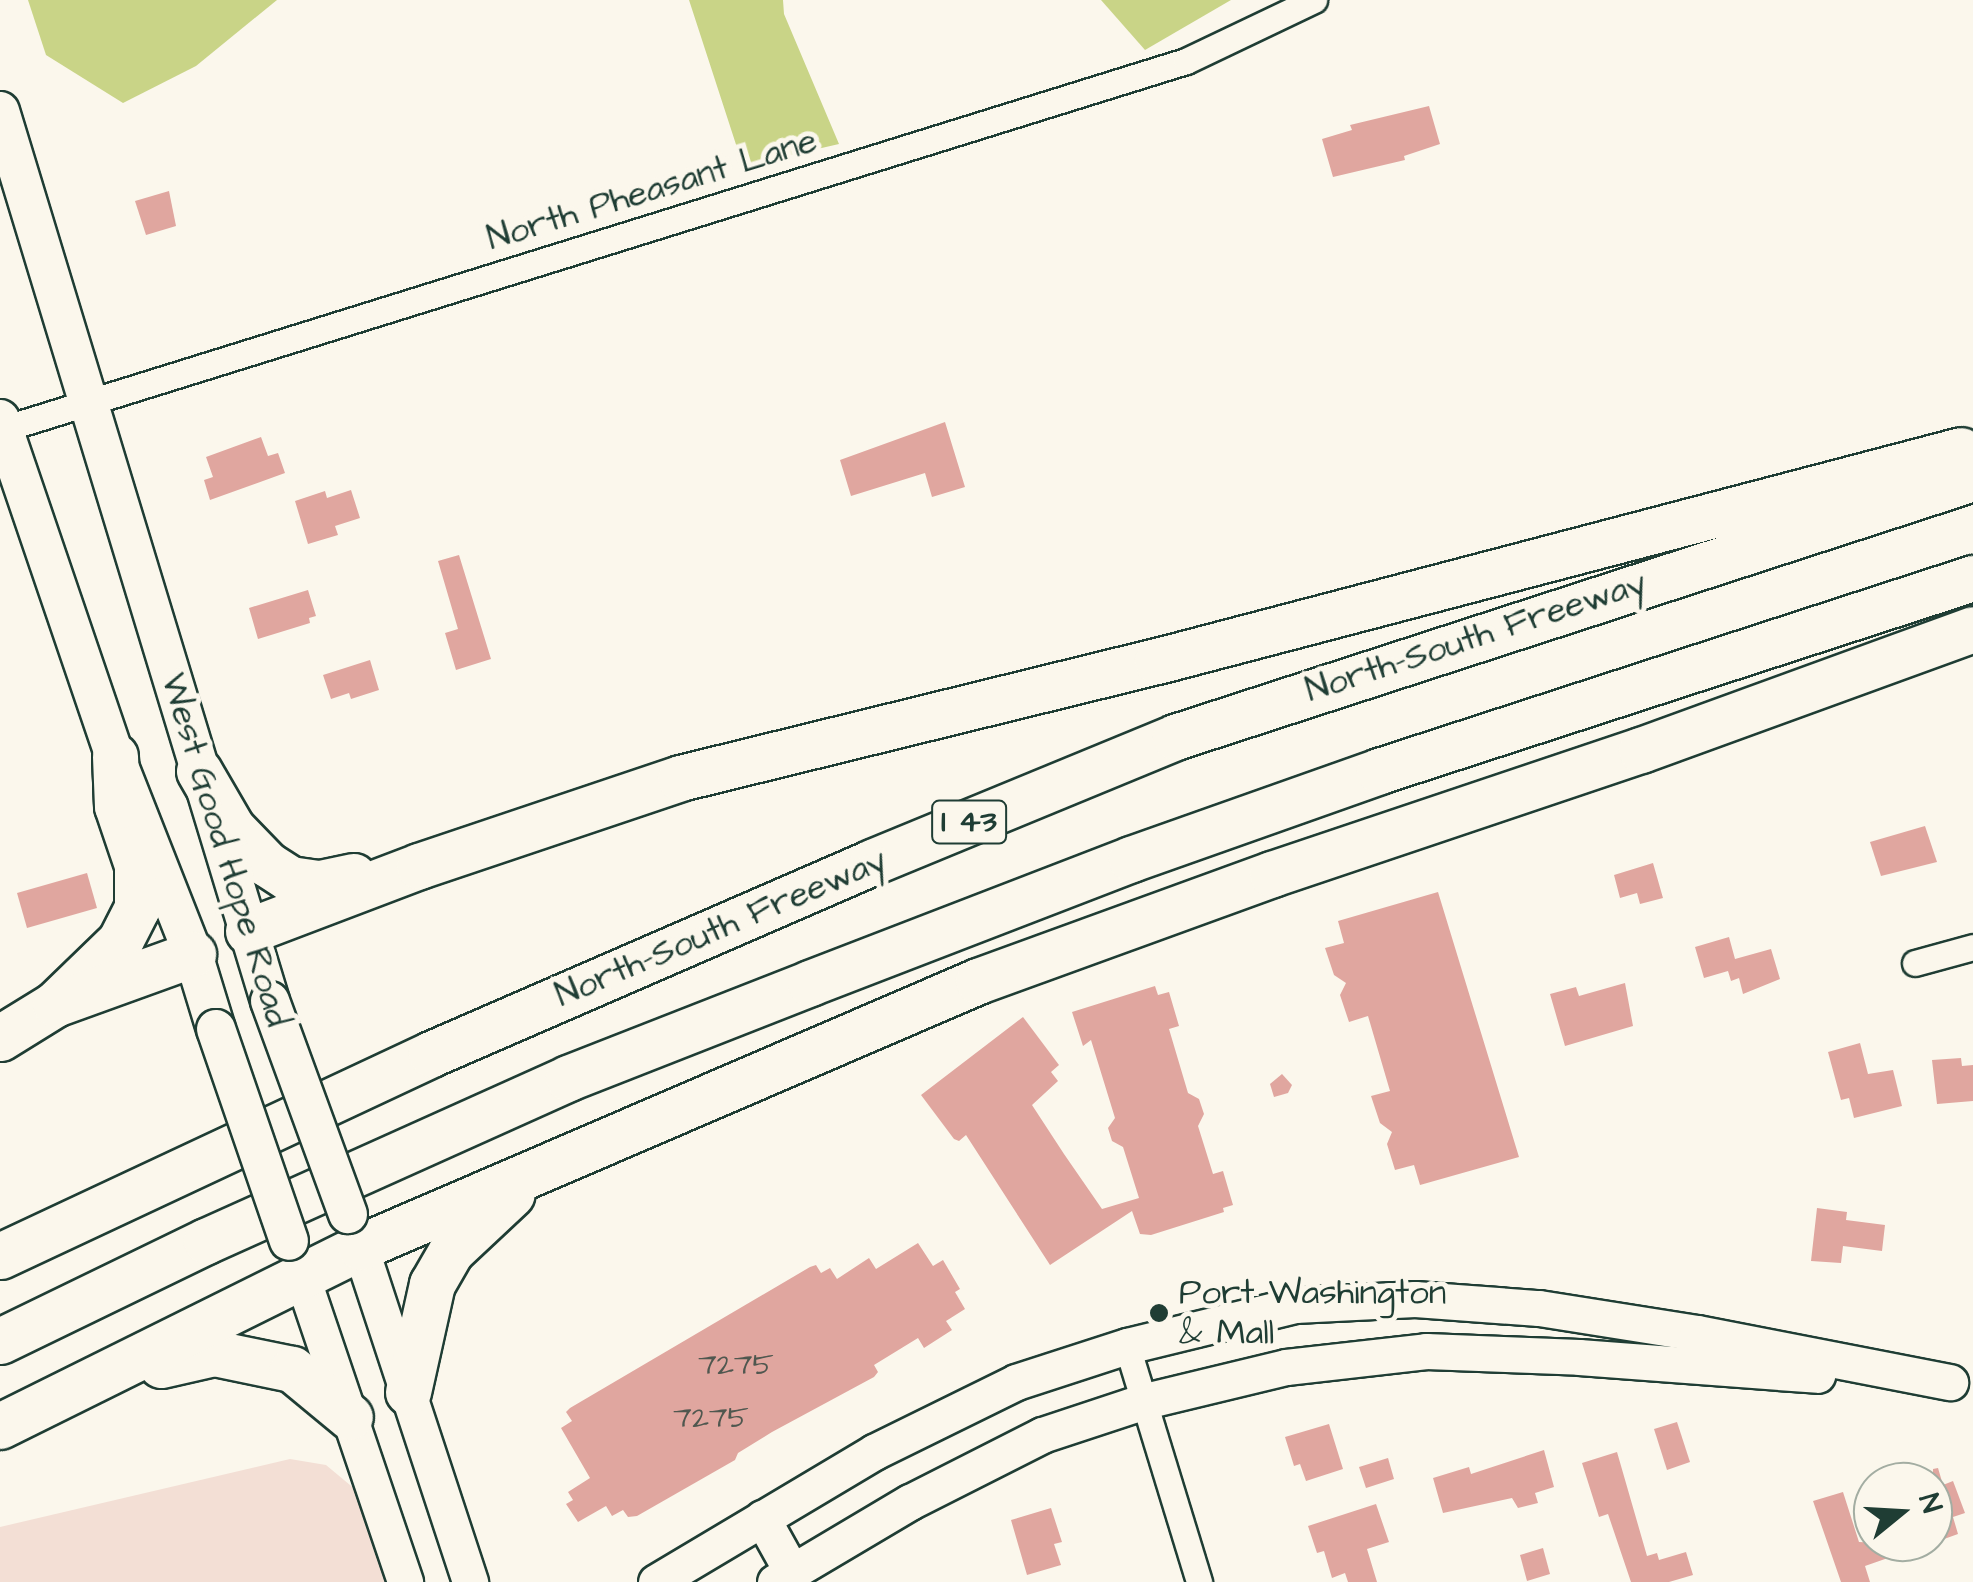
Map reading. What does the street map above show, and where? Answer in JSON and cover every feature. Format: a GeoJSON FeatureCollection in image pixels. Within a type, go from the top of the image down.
{"type":"FeatureCollection","features":[{"type":"Feature","properties":{"kind":"highway"},"geometry":{"type":"LineString","coordinates":[[248,931],[419,866],[698,773],[1157,660],[1973,447]]}},
{"type":"Feature","properties":{"kind":"highway","name":"North-South Freeway"},"geometry":{"type":"LineString","coordinates":[[0,1256],[431,1054],[854,870],[1175,737],[1973,478]]}},
{"type":"Feature","properties":{"kind":"highway"},"geometry":{"type":"LineString","coordinates":[[0,1341],[206,1241],[568,1078],[917,942],[1378,771],[1973,578]]}},
{"type":"Feature","properties":{"kind":"highway"},"geometry":{"type":"LineString","coordinates":[[0,1426],[106,1377],[296,1259],[354,1231],[546,1166],[978,981],[1106,932],[1642,750],[1973,628]]}},
{"type":"Feature","properties":{"kind":"highway"},"geometry":{"type":"LineString","coordinates":[[55,1004],[120,941],[137,908],[136,865],[116,806],[115,756]]}},
{"type":"Feature","properties":{"kind":"highway"},"geometry":{"type":"LineString","coordinates":[[199,771],[232,828],[267,864],[290,879],[320,883],[419,866]]}},
{"type":"Feature","properties":{"kind":"highway"},"geometry":{"type":"LineString","coordinates":[[0,1038],[55,1004],[193,954]]}},
{"type":"Feature","properties":{"kind":"highway"},"geometry":{"type":"LineString","coordinates":[[408,1392],[432,1284],[451,1251],[496,1206],[546,1166]]}},
{"type":"Feature","properties":{"kind":"highway"},"geometry":{"type":"LineString","coordinates":[[106,1377],[214,1353],[292,1369],[350,1417]]}},
{"type":"Feature","properties":{"kind":"main road","name":"West Good Hope Road"},"geometry":{"type":"LineString","coordinates":[[0,111],[270,1001],[354,1231],[470,1582]]}},
{"type":"Feature","properties":{"kind":"main road","name":"West Good Hope Road"},"geometry":{"type":"LineString","coordinates":[[2,424],[115,756],[193,954],[405,1582]]}},
{"type":"Feature","properties":{"kind":"main road"},"geometry":{"type":"LineString","coordinates":[[193,954],[248,931]]}},
{"type":"Feature","properties":{"kind":"main road"},"geometry":{"type":"LineString","coordinates":[[656,1582],[955,1410],[1059,1365],[1295,1305],[1415,1298],[1539,1308],[1962,1384]]}},
{"type":"Feature","properties":{"kind":"main road"},"geometry":{"type":"LineString","coordinates":[[762,1518],[784,1577],[910,1502],[1042,1435],[1144,1401],[1286,1367],[1426,1351],[1580,1356],[1962,1384]]}},
{"type":"Feature","properties":{"kind":"street","name":"North Pheasant Lane"},"geometry":{"type":"LineString","coordinates":[[2,424],[88,402],[1186,60],[1314,0]]}},
{"type":"Feature","properties":{"kind":"street"},"geometry":{"type":"LineString","coordinates":[[1914,963],[1973,947]]}},
{"type":"Feature","properties":{"kind":"street"},"geometry":{"type":"LineString","coordinates":[[1128,1346],[1199,1582]]}},
{"type":"Feature","properties":{"kind":"shaded area"},"geometry":{"type":"Polygon","coordinates":[[[290,1459],[326,1465],[356,1490],[386,1582],[0,1582],[0,1527],[290,1459]]]}},
{"type":"Feature","properties":{"kind":"green space"},"geometry":{"type":"Polygon","coordinates":[[[28,0],[277,0],[196,66],[123,103],[46,55],[28,0]]]}},
{"type":"Feature","properties":{"kind":"green space"},"geometry":{"type":"Polygon","coordinates":[[[689,0],[783,0],[784,14],[839,144],[743,166],[689,0]]]}},
{"type":"Feature","properties":{"kind":"green space"},"geometry":{"type":"Polygon","coordinates":[[[1101,0],[1231,0],[1145,50],[1101,0]]]}},
{"type":"Feature","properties":{"kind":"building"},"geometry":{"type":"Polygon","coordinates":[[[1429,106],[1440,144],[1404,156],[1405,160],[1333,177],[1322,139],[1352,130],[1350,125],[1429,106]]]}},
{"type":"Feature","properties":{"kind":"building"},"geometry":{"type":"Polygon","coordinates":[[[169,191],[176,226],[146,235],[135,201],[169,191]]]}},
{"type":"Feature","properties":{"kind":"building"},"geometry":{"type":"Polygon","coordinates":[[[945,422],[965,487],[932,497],[925,473],[851,496],[840,460],[945,422]]]}},
{"type":"Feature","properties":{"kind":"building"},"geometry":{"type":"Polygon","coordinates":[[[261,437],[268,456],[278,453],[285,473],[210,500],[204,480],[213,477],[206,457],[261,437]]]}},
{"type":"Feature","properties":{"kind":"building"},"geometry":{"type":"Polygon","coordinates":[[[351,490],[360,518],[335,526],[338,535],[308,544],[295,501],[325,491],[327,498],[351,490]]]}},
{"type":"Feature","properties":{"kind":"building"},"geometry":{"type":"Polygon","coordinates":[[[459,555],[491,659],[456,670],[445,633],[458,629],[438,561],[459,555]]]}},
{"type":"Feature","properties":{"kind":"building"},"geometry":{"type":"Polygon","coordinates":[[[308,590],[316,616],[309,618],[310,623],[258,639],[249,608],[308,590]]]}},
{"type":"Feature","properties":{"kind":"building"},"geometry":{"type":"Polygon","coordinates":[[[370,660],[379,690],[351,699],[349,693],[331,699],[323,675],[370,660]]]}},
{"type":"Feature","properties":{"kind":"building"},"geometry":{"type":"Polygon","coordinates":[[[1925,826],[1937,862],[1881,876],[1870,842],[1925,826]]]}},
{"type":"Feature","properties":{"kind":"building"},"geometry":{"type":"Polygon","coordinates":[[[1653,863],[1663,898],[1640,904],[1637,893],[1620,898],[1614,875],[1653,863]]]}},
{"type":"Feature","properties":{"kind":"building"},"geometry":{"type":"Polygon","coordinates":[[[87,873],[97,908],[27,928],[17,893],[87,873]]]}},
{"type":"Feature","properties":{"kind":"building"},"geometry":{"type":"Polygon","coordinates":[[[1438,892],[1519,1157],[1420,1185],[1414,1165],[1395,1170],[1387,1144],[1392,1132],[1380,1123],[1371,1096],[1390,1091],[1368,1016],[1349,1022],[1340,995],[1346,983],[1334,975],[1325,948],[1344,943],[1338,921],[1438,892]]]}},
{"type":"Feature","properties":{"kind":"building"},"geometry":{"type":"Polygon","coordinates":[[[1729,937],[1735,959],[1771,949],[1780,979],[1743,994],[1739,978],[1731,981],[1728,971],[1704,978],[1695,947],[1729,937]]]}},
{"type":"Feature","properties":{"kind":"building"},"geometry":{"type":"Polygon","coordinates":[[[1625,983],[1633,1026],[1565,1046],[1550,994],[1576,987],[1579,996],[1625,983]]]}},
{"type":"Feature","properties":{"kind":"building"},"geometry":{"type":"Polygon","coordinates":[[[1155,986],[1158,995],[1169,992],[1179,1026],[1169,1029],[1188,1093],[1199,1099],[1204,1114],[1198,1126],[1213,1174],[1223,1171],[1233,1205],[1223,1208],[1224,1212],[1151,1235],[1140,1234],[1132,1211],[1050,1265],[966,1135],[959,1141],[954,1139],[921,1095],[1023,1017],[1059,1065],[1051,1072],[1058,1081],[1032,1105],[1102,1209],[1139,1198],[1123,1147],[1112,1141],[1108,1128],[1115,1118],[1091,1040],[1083,1046],[1072,1012],[1155,986]]]}},
{"type":"Feature","properties":{"kind":"building"},"geometry":{"type":"Polygon","coordinates":[[[1860,1043],[1868,1074],[1893,1070],[1902,1106],[1854,1118],[1849,1098],[1841,1100],[1828,1052],[1860,1043]]]}},
{"type":"Feature","properties":{"kind":"building"},"geometry":{"type":"Polygon","coordinates":[[[1961,1058],[1962,1066],[1973,1065],[1973,1101],[1937,1104],[1932,1060],[1961,1058]]]}},
{"type":"Feature","properties":{"kind":"building"},"geometry":{"type":"Polygon","coordinates":[[[1282,1074],[1292,1085],[1288,1093],[1274,1097],[1270,1084],[1282,1074]]]}},
{"type":"Feature","properties":{"kind":"building"},"geometry":{"type":"Polygon","coordinates":[[[1817,1208],[1847,1212],[1846,1220],[1885,1225],[1882,1251],[1843,1246],[1841,1263],[1811,1261],[1817,1208]]]}},
{"type":"Feature","properties":{"kind":"building"},"geometry":{"type":"Polygon","coordinates":[[[918,1243],[933,1266],[943,1260],[960,1289],[955,1292],[965,1309],[946,1321],[952,1330],[924,1348],[918,1338],[874,1365],[878,1372],[874,1377],[772,1432],[738,1453],[735,1460],[637,1516],[628,1517],[623,1510],[612,1516],[606,1506],[578,1522],[566,1504],[573,1500],[568,1492],[590,1478],[561,1428],[572,1421],[566,1412],[570,1408],[810,1267],[816,1265],[821,1273],[830,1268],[837,1279],[869,1258],[876,1269],[918,1243]]]}},
{"type":"Feature","properties":{"kind":"building"},"geometry":{"type":"Polygon","coordinates":[[[1677,1422],[1690,1462],[1667,1470],[1654,1429],[1677,1422]]]}},
{"type":"Feature","properties":{"kind":"building"},"geometry":{"type":"Polygon","coordinates":[[[1329,1424],[1343,1469],[1306,1481],[1300,1464],[1294,1466],[1285,1437],[1329,1424]]]}},
{"type":"Feature","properties":{"kind":"building"},"geometry":{"type":"Polygon","coordinates":[[[1544,1450],[1554,1487],[1535,1493],[1538,1503],[1518,1508],[1512,1498],[1443,1513],[1433,1478],[1469,1467],[1471,1474],[1544,1450]]]}},
{"type":"Feature","properties":{"kind":"building"},"geometry":{"type":"Polygon","coordinates":[[[1617,1452],[1647,1556],[1657,1553],[1659,1560],[1686,1552],[1693,1575],[1669,1582],[1631,1582],[1608,1514],[1599,1517],[1582,1463],[1617,1452]]]}},
{"type":"Feature","properties":{"kind":"building"},"geometry":{"type":"Polygon","coordinates":[[[1388,1458],[1394,1479],[1366,1488],[1359,1467],[1388,1458]]]}},
{"type":"Feature","properties":{"kind":"building"},"geometry":{"type":"Polygon","coordinates":[[[1953,1481],[1965,1513],[1953,1517],[1953,1481]]]}},
{"type":"Feature","properties":{"kind":"building"},"geometry":{"type":"Polygon","coordinates":[[[1843,1492],[1853,1523],[1853,1562],[1876,1562],[1865,1566],[1870,1582],[1841,1582],[1813,1501],[1843,1492]]]}},
{"type":"Feature","properties":{"kind":"building"},"geometry":{"type":"Polygon","coordinates":[[[1376,1504],[1389,1542],[1367,1549],[1377,1582],[1348,1582],[1345,1573],[1332,1578],[1324,1551],[1317,1553],[1308,1526],[1376,1504]]]}},
{"type":"Feature","properties":{"kind":"building"},"geometry":{"type":"Polygon","coordinates":[[[1051,1508],[1062,1542],[1054,1544],[1061,1565],[1027,1575],[1011,1520],[1051,1508]]]}},
{"type":"Feature","properties":{"kind":"building"},"geometry":{"type":"Polygon","coordinates":[[[1543,1548],[1550,1574],[1527,1581],[1520,1555],[1543,1548]]]}},
{"type":"Feature","properties":{"kind":"place","name":"Port Washington & Mall"},"geometry":{"type":"Point","coordinates":[1159,1313]}}]}
